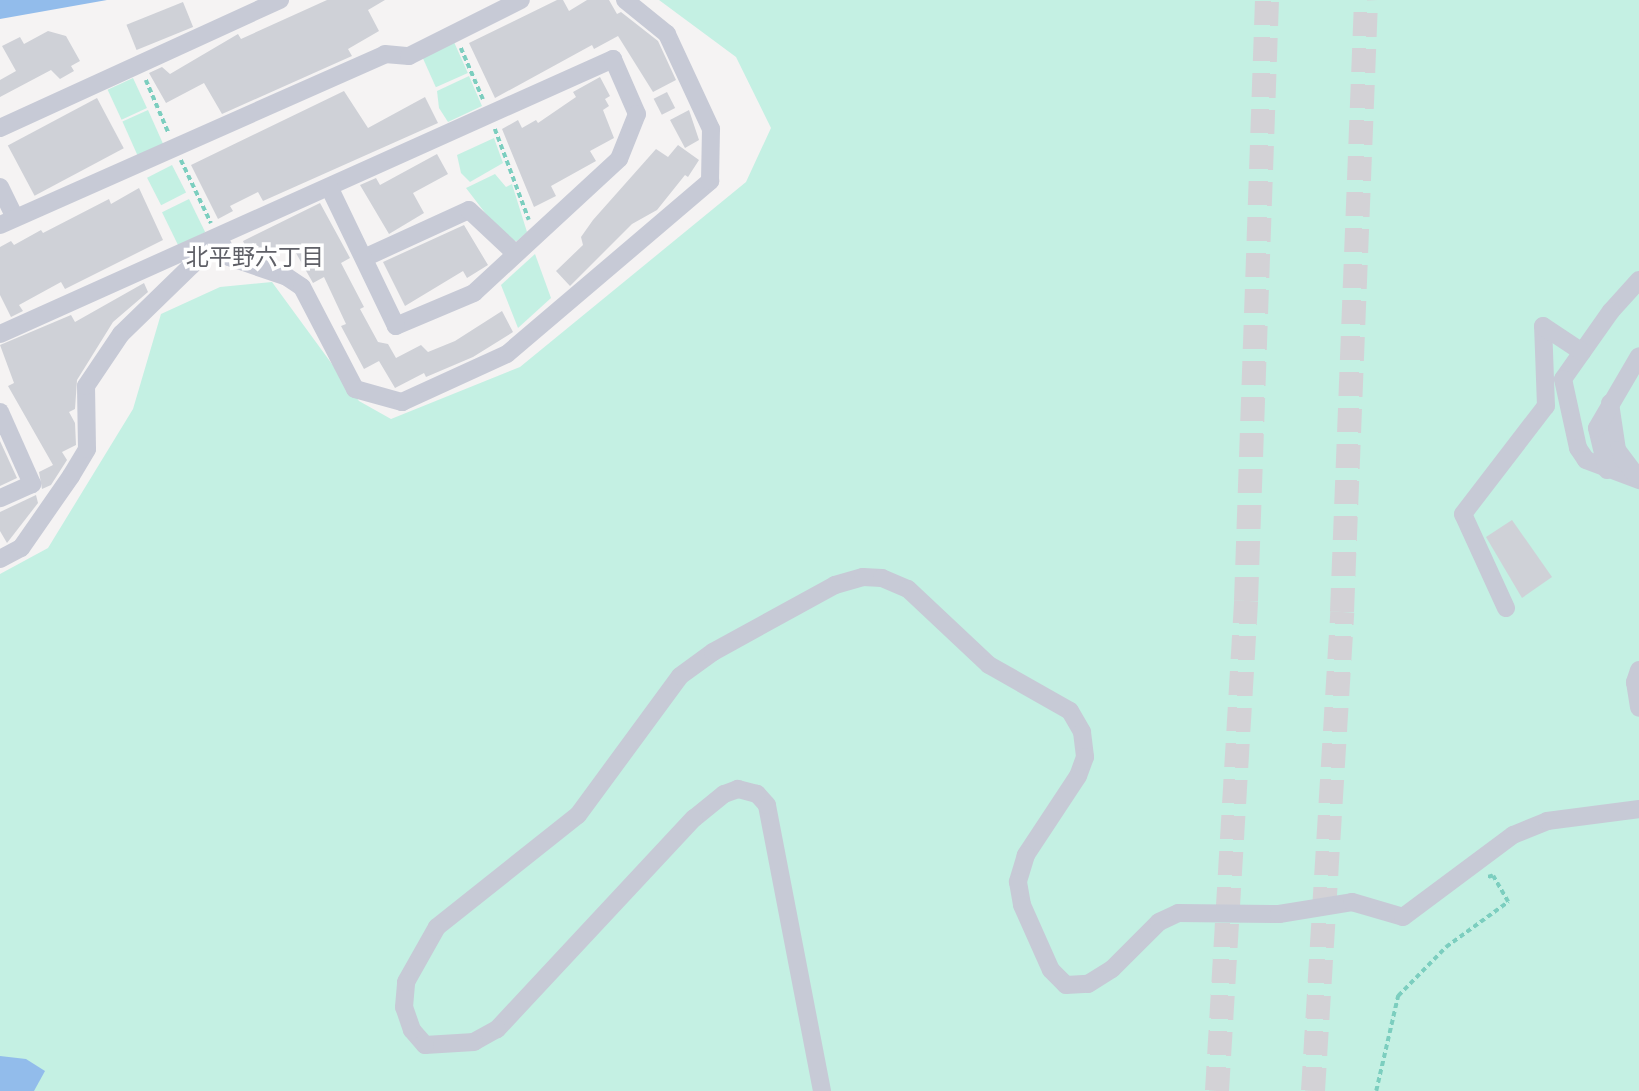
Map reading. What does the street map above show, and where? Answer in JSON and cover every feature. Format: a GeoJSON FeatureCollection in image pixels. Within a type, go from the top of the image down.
{"type":"FeatureCollection","features":[{"type":"Feature","properties":{"kind":"street"},"geometry":{"type":"LineString","coordinates":[[0,128],[280,0]]}},
{"type":"Feature","properties":{"kind":"street"},"geometry":{"type":"LineString","coordinates":[[0,187],[8,221],[385,54],[409,56],[521,0]]}},
{"type":"Feature","properties":{"kind":"street"},"geometry":{"type":"LineString","coordinates":[[218,237],[229,257],[287,276],[302,287],[355,389],[402,402],[507,354],[710,181],[711,129],[667,34],[625,0]]}},
{"type":"Feature","properties":{"kind":"street"},"geometry":{"type":"LineString","coordinates":[[0,334],[612,59],[637,114],[619,159],[474,293],[396,326],[329,187]]}},
{"type":"Feature","properties":{"kind":"street"},"geometry":{"type":"LineString","coordinates":[[364,258],[469,210],[516,254]]}},
{"type":"Feature","properties":{"kind":"street"},"geometry":{"type":"LineString","coordinates":[[0,559],[21,548],[87,449],[86,386],[121,334],[192,265],[190,250]]}},
{"type":"Feature","properties":{"kind":"street"},"geometry":{"type":"LineString","coordinates":[[1639,280],[1563,379],[1567,408],[1578,448],[1586,460],[1607,470],[1639,479]]}},
{"type":"Feature","properties":{"kind":"street"},"geometry":{"type":"LineString","coordinates":[[1506,608],[1463,514],[1546,406],[1543,326],[1582,352]]}},
{"type":"Feature","properties":{"kind":"street"},"geometry":{"type":"LineString","coordinates":[[1607,470],[1597,428],[1639,356]]}},
{"type":"Feature","properties":{"kind":"street"},"geometry":{"type":"LineString","coordinates":[[1610,402],[1617,450],[1639,479]]}},
{"type":"Feature","properties":{"kind":"street"},"geometry":{"type":"LineString","coordinates":[[0,412],[32,484],[0,498]]}},
{"type":"Feature","properties":{"kind":"street"},"geometry":{"type":"LineString","coordinates":[[822,1091],[767,805],[757,794],[738,789],[724,794],[694,818],[497,1029],[474,1042],[425,1045],[412,1030],[404,1007],[406,982],[437,927],[578,815],[680,676],[835,585],[873,578],[908,589],[989,665],[1070,711],[1082,733],[1084,757],[1078,776],[1026,855],[1018,882],[1021,905],[1051,970],[1066,985],[1088,984],[1112,969],[1158,922],[1178,914],[1279,914],[1352,902],[1403,917],[1513,835],[1547,821],[1639,809]]}},
{"type":"Feature","properties":{"kind":"street"},"geometry":{"type":"LineString","coordinates":[[1639,670],[1635,682],[1639,708]]}},
{"type":"Feature","properties":{"kind":"path"},"geometry":{"type":"LineString","coordinates":[[455,33],[477,86]]}},
{"type":"Feature","properties":{"kind":"path"},"geometry":{"type":"LineString","coordinates":[[489,114],[536,236]]}},
{"type":"Feature","properties":{"kind":"path"},"geometry":{"type":"LineString","coordinates":[[1376,1091],[1398,996],[1446,947],[1508,902],[1493,876],[1473,883],[1466,869]]}},
{"type":"Feature","properties":{"kind":"green space"},"geometry":{"type":"Polygon","coordinates":[[[659,0],[1639,0],[1639,1091],[0,1091],[0,574],[48,548],[133,409],[161,314],[220,287],[272,282],[359,401],[391,419],[520,367],[746,182],[771,128],[736,57],[659,0]]]}},
{"type":"Feature","properties":{"kind":"green space"},"geometry":{"type":"Polygon","coordinates":[[[454,42],[468,73],[436,87],[422,56],[454,42]]]}},
{"type":"Feature","properties":{"kind":"green space"},"geometry":{"type":"Polygon","coordinates":[[[469,76],[482,106],[448,122],[439,108],[437,91],[469,76]]]}},
{"type":"Feature","properties":{"kind":"green space"},"geometry":{"type":"Polygon","coordinates":[[[133,78],[147,108],[122,120],[108,90],[133,78]]]}},
{"type":"Feature","properties":{"kind":"green space"},"geometry":{"type":"Polygon","coordinates":[[[148,110],[163,144],[137,155],[122,121],[148,110]]]}},
{"type":"Feature","properties":{"kind":"green space"},"geometry":{"type":"Polygon","coordinates":[[[494,138],[503,163],[470,182],[461,173],[457,155],[494,138]]]}},
{"type":"Feature","properties":{"kind":"green space"},"geometry":{"type":"Polygon","coordinates":[[[172,165],[186,193],[161,205],[147,178],[172,165]]]}},
{"type":"Feature","properties":{"kind":"green space"},"geometry":{"type":"Polygon","coordinates":[[[495,174],[506,187],[512,184],[527,232],[517,241],[506,240],[466,188],[495,174]]]}},
{"type":"Feature","properties":{"kind":"green space"},"geometry":{"type":"Polygon","coordinates":[[[189,199],[205,232],[178,245],[162,212],[189,199]]]}},
{"type":"Feature","properties":{"kind":"green space"},"geometry":{"type":"Polygon","coordinates":[[[535,254],[551,298],[518,328],[501,285],[535,254]]]}},
{"type":"Feature","properties":{"kind":"water"},"geometry":{"type":"Polygon","coordinates":[[[0,0],[107,0],[0,19],[0,0]]]}},
{"type":"Feature","properties":{"kind":"water"},"geometry":{"type":"Polygon","coordinates":[[[0,1056],[26,1059],[45,1071],[34,1091],[0,1091],[0,1056]]]}},
{"type":"Feature","properties":{"kind":"building"},"geometry":{"type":"Polygon","coordinates":[[[327,0],[385,0],[368,10],[379,31],[348,49],[352,56],[222,114],[204,83],[166,103],[149,73],[162,67],[170,74],[238,34],[241,39],[327,0]]]}},
{"type":"Feature","properties":{"kind":"building"},"geometry":{"type":"Polygon","coordinates":[[[557,0],[563,0],[569,11],[587,0],[609,0],[617,14],[621,12],[658,41],[676,80],[653,92],[618,36],[594,49],[592,45],[495,98],[469,43],[557,0]]]}},
{"type":"Feature","properties":{"kind":"building"},"geometry":{"type":"Polygon","coordinates":[[[183,2],[193,27],[137,50],[126,25],[183,2]]]}},
{"type":"Feature","properties":{"kind":"building"},"geometry":{"type":"Polygon","coordinates":[[[48,31],[66,36],[80,61],[71,66],[74,71],[60,79],[51,70],[0,97],[0,80],[16,71],[2,46],[20,37],[24,44],[48,31]]]}},
{"type":"Feature","properties":{"kind":"building"},"geometry":{"type":"Polygon","coordinates":[[[600,77],[610,96],[605,99],[609,106],[603,110],[614,138],[590,151],[596,161],[551,186],[556,196],[534,207],[502,129],[518,120],[522,128],[536,120],[538,123],[576,97],[573,92],[600,77]]]}},
{"type":"Feature","properties":{"kind":"building"},"geometry":{"type":"Polygon","coordinates":[[[344,91],[368,128],[425,97],[438,123],[263,201],[258,192],[230,206],[233,211],[218,219],[191,165],[344,91]]]}},
{"type":"Feature","properties":{"kind":"building"},"geometry":{"type":"Polygon","coordinates":[[[667,92],[675,108],[662,115],[654,99],[667,92]]]}},
{"type":"Feature","properties":{"kind":"building"},"geometry":{"type":"Polygon","coordinates":[[[97,98],[124,148],[35,196],[8,145],[97,98]]]}},
{"type":"Feature","properties":{"kind":"building"},"geometry":{"type":"Polygon","coordinates":[[[689,110],[699,140],[685,148],[670,120],[689,110]]]}},
{"type":"Feature","properties":{"kind":"building"},"geometry":{"type":"Polygon","coordinates":[[[678,145],[699,160],[688,177],[685,175],[657,210],[632,224],[570,286],[556,271],[583,245],[581,237],[593,220],[656,149],[668,157],[678,145]]]}},
{"type":"Feature","properties":{"kind":"building"},"geometry":{"type":"Polygon","coordinates":[[[437,154],[448,174],[413,193],[424,213],[389,234],[360,185],[376,178],[380,185],[437,154]]]}},
{"type":"Feature","properties":{"kind":"building"},"geometry":{"type":"Polygon","coordinates":[[[139,188],[163,240],[65,289],[61,282],[19,305],[23,311],[11,317],[0,295],[0,247],[11,241],[14,245],[41,230],[43,233],[109,199],[111,204],[139,188]]]}},
{"type":"Feature","properties":{"kind":"building"},"geometry":{"type":"Polygon","coordinates":[[[320,203],[350,258],[341,263],[364,307],[360,309],[378,342],[388,344],[396,358],[421,345],[428,352],[455,341],[502,311],[513,332],[473,357],[426,377],[424,373],[395,388],[379,361],[364,369],[341,326],[346,324],[324,277],[313,283],[292,246],[268,258],[259,250],[248,252],[243,241],[320,203]]]}},
{"type":"Feature","properties":{"kind":"building"},"geometry":{"type":"Polygon","coordinates":[[[464,225],[488,265],[467,278],[463,271],[405,306],[383,262],[464,225]]]}},
{"type":"Feature","properties":{"kind":"building"},"geometry":{"type":"Polygon","coordinates":[[[144,283],[148,292],[113,322],[77,380],[75,409],[69,412],[75,423],[76,445],[62,452],[67,460],[51,485],[42,489],[39,472],[53,465],[8,386],[14,383],[0,345],[71,315],[75,322],[144,283]]]}},
{"type":"Feature","properties":{"kind":"building"},"geometry":{"type":"Polygon","coordinates":[[[0,441],[17,478],[0,486],[0,441]]]}},
{"type":"Feature","properties":{"kind":"building"},"geometry":{"type":"Polygon","coordinates":[[[36,495],[38,503],[7,543],[0,531],[0,512],[36,495]]]}},
{"type":"Feature","properties":{"kind":"building"},"geometry":{"type":"Polygon","coordinates":[[[1512,520],[1552,577],[1522,598],[1486,537],[1512,520]]]}},
{"type":"Feature","properties":{"kind":"tunnel"},"geometry":{"type":"LineString","coordinates":[[1217,1091],[1246,601],[1267,0]]}},
{"type":"Feature","properties":{"kind":"tunnel"},"geometry":{"type":"LineString","coordinates":[[1313,1091],[1342,612],[1366,0]]}},
{"type":"Feature","properties":{"kind":"district","name":"北平野六丁目"},"geometry":{"type":"Point","coordinates":[255,257]}}]}
